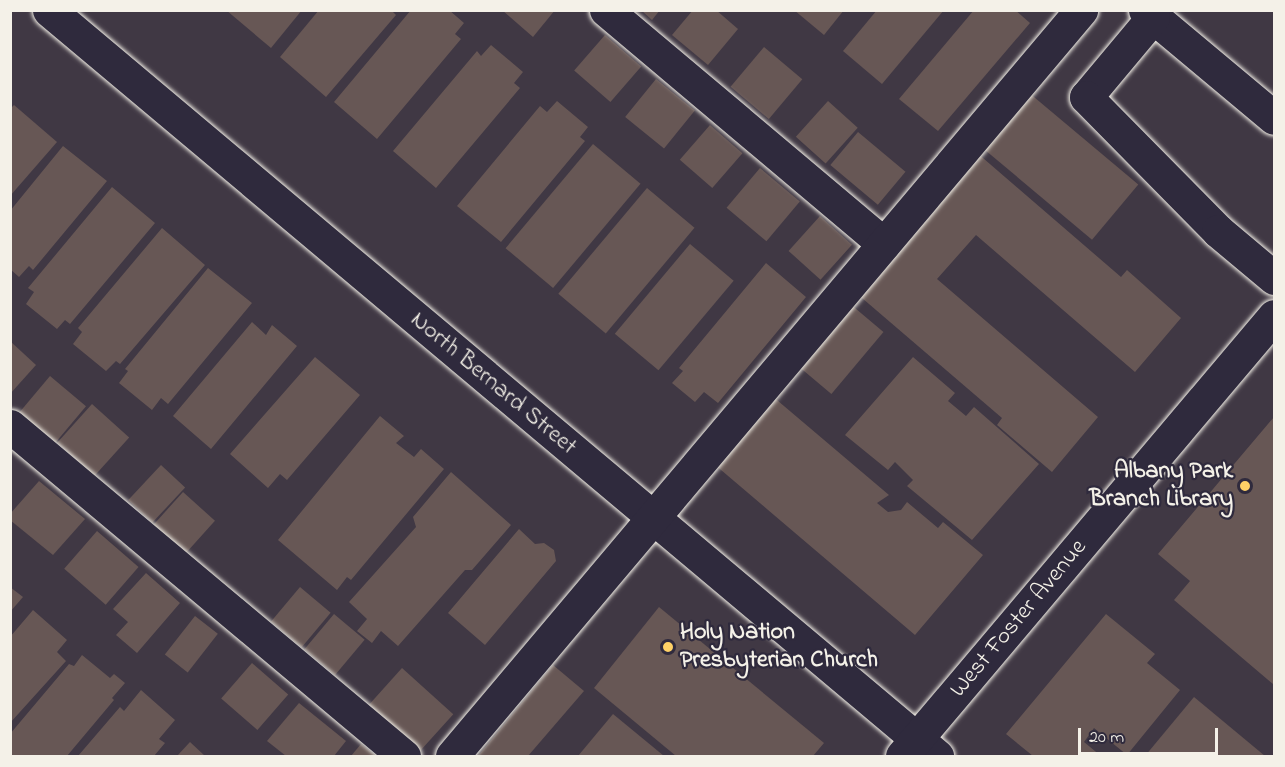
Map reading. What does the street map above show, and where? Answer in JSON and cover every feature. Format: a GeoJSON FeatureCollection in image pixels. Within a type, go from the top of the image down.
{"type":"FeatureCollection","features":[{"type":"Feature","properties":{"kind":"street","name":"North Bernard Street"},"geometry":{"type":"LineString","coordinates":[[49,10],[653,518],[919,751]]}},
{"type":"Feature","properties":{"kind":"street"},"geometry":{"type":"LineString","coordinates":[[606,10],[884,244]]}},
{"type":"Feature","properties":{"kind":"street"},"geometry":{"type":"LineString","coordinates":[[452,756],[1081,10]]}},
{"type":"Feature","properties":{"kind":"street"},"geometry":{"type":"LineString","coordinates":[[1275,118],[1149,14],[1086,97],[1218,231],[1275,278]]}},
{"type":"Feature","properties":{"kind":"street","name":"West Foster Avenue"},"geometry":{"type":"LineString","coordinates":[[919,751],[1275,316]]}},
{"type":"Feature","properties":{"kind":"street"},"geometry":{"type":"LineString","coordinates":[[10,426],[404,756]]}},
{"type":"Feature","properties":{"kind":"building"},"geometry":{"type":"Polygon","coordinates":[[[226,10],[302,10],[271,48],[226,10]]]}},
{"type":"Feature","properties":{"kind":"building"},"geometry":{"type":"Polygon","coordinates":[[[319,10],[391,10],[396,15],[326,97],[280,57],[319,10]]]}},
{"type":"Feature","properties":{"kind":"building"},"geometry":{"type":"Polygon","coordinates":[[[411,10],[449,10],[464,23],[455,34],[461,39],[377,139],[334,102],[411,10]]]}},
{"type":"Feature","properties":{"kind":"building"},"geometry":{"type":"Polygon","coordinates":[[[502,10],[555,10],[533,37],[502,10]]]}},
{"type":"Feature","properties":{"kind":"building"},"geometry":{"type":"Polygon","coordinates":[[[641,10],[660,10],[652,20],[641,10]]]}},
{"type":"Feature","properties":{"kind":"building"},"geometry":{"type":"Polygon","coordinates":[[[693,10],[716,10],[738,29],[708,65],[672,35],[693,10]]]}},
{"type":"Feature","properties":{"kind":"building"},"geometry":{"type":"Polygon","coordinates":[[[794,10],[844,10],[824,35],[794,10]]]}},
{"type":"Feature","properties":{"kind":"building"},"geometry":{"type":"Polygon","coordinates":[[[877,10],[944,10],[882,84],[843,51],[877,10]]]}},
{"type":"Feature","properties":{"kind":"building"},"geometry":{"type":"Polygon","coordinates":[[[974,10],[1015,10],[1030,23],[938,131],[899,99],[974,10]]]}},
{"type":"Feature","properties":{"kind":"building"},"geometry":{"type":"Polygon","coordinates":[[[605,35],[641,66],[610,102],[574,70],[605,35]]]}},
{"type":"Feature","properties":{"kind":"building"},"geometry":{"type":"Polygon","coordinates":[[[491,45],[523,72],[514,83],[520,88],[436,188],[393,151],[477,51],[481,56],[491,45]]]}},
{"type":"Feature","properties":{"kind":"building"},"geometry":{"type":"Polygon","coordinates":[[[764,47],[802,79],[769,119],[731,87],[764,47]]]}},
{"type":"Feature","properties":{"kind":"building"},"geometry":{"type":"Polygon","coordinates":[[[656,79],[695,110],[664,149],[625,117],[656,79]]]}},
{"type":"Feature","properties":{"kind":"building"},"geometry":{"type":"Polygon","coordinates":[[[1028,92],[1138,185],[1092,240],[982,147],[1028,92]]]}},
{"type":"Feature","properties":{"kind":"building"},"geometry":{"type":"Polygon","coordinates":[[[557,101],[588,127],[580,137],[585,141],[501,242],[457,206],[540,106],[547,112],[557,101]]]}},
{"type":"Feature","properties":{"kind":"building"},"geometry":{"type":"Polygon","coordinates":[[[828,101],[858,128],[826,163],[796,137],[828,101]]]}},
{"type":"Feature","properties":{"kind":"building"},"geometry":{"type":"Polygon","coordinates":[[[14,105],[57,142],[10,196],[10,109],[14,105]]]}},
{"type":"Feature","properties":{"kind":"building"},"geometry":{"type":"Polygon","coordinates":[[[710,125],[742,153],[712,188],[680,160],[710,125]]]}},
{"type":"Feature","properties":{"kind":"building"},"geometry":{"type":"Polygon","coordinates":[[[858,132],[905,172],[878,205],[830,165],[858,132]]]}},
{"type":"Feature","properties":{"kind":"building"},"geometry":{"type":"Polygon","coordinates":[[[593,144],[640,184],[553,288],[506,248],[593,144]]]}},
{"type":"Feature","properties":{"kind":"building"},"geometry":{"type":"Polygon","coordinates":[[[63,146],[107,181],[33,270],[29,266],[19,277],[10,269],[10,211],[63,146]]]}},
{"type":"Feature","properties":{"kind":"building"},"geometry":{"type":"Polygon","coordinates":[[[976,152],[1121,277],[1127,270],[1181,318],[1135,372],[976,235],[937,279],[1098,417],[1052,472],[997,425],[1002,418],[855,292],[976,152]]]}},
{"type":"Feature","properties":{"kind":"building"},"geometry":{"type":"Polygon","coordinates":[[[760,168],[800,201],[766,241],[727,208],[760,168]]]}},
{"type":"Feature","properties":{"kind":"building"},"geometry":{"type":"Polygon","coordinates":[[[112,187],[155,223],[70,324],[65,320],[57,329],[26,304],[34,292],[28,288],[112,187]]]}},
{"type":"Feature","properties":{"kind":"building"},"geometry":{"type":"Polygon","coordinates":[[[647,188],[694,228],[606,334],[558,294],[647,188]]]}},
{"type":"Feature","properties":{"kind":"building"},"geometry":{"type":"Polygon","coordinates":[[[820,216],[852,245],[821,280],[789,251],[820,216]]]}},
{"type":"Feature","properties":{"kind":"building"},"geometry":{"type":"Polygon","coordinates":[[[162,228],[205,265],[120,364],[116,361],[106,371],[73,344],[82,332],[78,328],[162,228]]]}},
{"type":"Feature","properties":{"kind":"building"},"geometry":{"type":"Polygon","coordinates":[[[690,244],[734,281],[658,370],[615,334],[690,244]]]}},
{"type":"Feature","properties":{"kind":"building"},"geometry":{"type":"Polygon","coordinates":[[[766,263],[806,297],[718,403],[704,392],[695,402],[672,383],[683,371],[679,368],[766,263]]]}},
{"type":"Feature","properties":{"kind":"building"},"geometry":{"type":"Polygon","coordinates":[[[208,268],[252,303],[168,404],[161,398],[152,410],[119,383],[128,371],[125,369],[208,268]]]}},
{"type":"Feature","properties":{"kind":"building"},"geometry":{"type":"Polygon","coordinates":[[[849,303],[883,332],[831,394],[797,365],[849,303]]]}},
{"type":"Feature","properties":{"kind":"building"},"geometry":{"type":"Polygon","coordinates":[[[252,322],[266,335],[272,325],[297,346],[211,449],[173,416],[252,322]]]}},
{"type":"Feature","properties":{"kind":"building"},"geometry":{"type":"Polygon","coordinates":[[[10,341],[36,365],[10,394],[10,341]]]}},
{"type":"Feature","properties":{"kind":"building"},"geometry":{"type":"Polygon","coordinates":[[[315,357],[360,395],[287,480],[280,474],[268,488],[230,454],[315,357]]]}},
{"type":"Feature","properties":{"kind":"building"},"geometry":{"type":"Polygon","coordinates":[[[913,357],[955,393],[948,401],[966,416],[974,407],[1039,464],[972,540],[907,486],[913,480],[895,462],[888,470],[845,435],[913,357]]]}},
{"type":"Feature","properties":{"kind":"building"},"geometry":{"type":"Polygon","coordinates":[[[50,376],[86,406],[55,443],[19,413],[50,376]]]}},
{"type":"Feature","properties":{"kind":"building"},"geometry":{"type":"Polygon","coordinates":[[[771,395],[889,495],[877,503],[888,512],[901,510],[907,502],[938,528],[943,522],[983,555],[915,635],[714,464],[771,395]]]}},
{"type":"Feature","properties":{"kind":"building"},"geometry":{"type":"Polygon","coordinates":[[[92,404],[129,437],[94,476],[57,443],[92,404]]]}},
{"type":"Feature","properties":{"kind":"building"},"geometry":{"type":"Polygon","coordinates":[[[380,416],[404,436],[396,443],[414,457],[421,449],[444,469],[351,580],[347,577],[337,590],[278,540],[380,416]]]}},
{"type":"Feature","properties":{"kind":"building","name":"Albany Park Branch Library"},"geometry":{"type":"Polygon","coordinates":[[[1274,417],[1273,684],[1174,600],[1190,581],[1158,554],[1274,417]]]}},
{"type":"Feature","properties":{"kind":"building"},"geometry":{"type":"Polygon","coordinates":[[[161,465],[185,488],[152,523],[128,500],[161,465]]]}},
{"type":"Feature","properties":{"kind":"building"},"geometry":{"type":"Polygon","coordinates":[[[451,472],[511,525],[472,570],[465,570],[398,646],[381,631],[372,643],[357,631],[367,619],[349,602],[416,527],[413,517],[451,472]]]}},
{"type":"Feature","properties":{"kind":"building"},"geometry":{"type":"Polygon","coordinates":[[[39,481],[85,519],[53,555],[10,520],[10,514],[39,481]]]}},
{"type":"Feature","properties":{"kind":"building"},"geometry":{"type":"Polygon","coordinates":[[[183,492],[215,521],[185,554],[153,525],[183,492]]]}},
{"type":"Feature","properties":{"kind":"building"},"geometry":{"type":"Polygon","coordinates":[[[519,529],[535,544],[544,543],[554,550],[556,561],[485,645],[448,613],[519,529]]]}},
{"type":"Feature","properties":{"kind":"building"},"geometry":{"type":"Polygon","coordinates":[[[97,531],[139,567],[106,605],[64,569],[97,531]]]}},
{"type":"Feature","properties":{"kind":"building"},"geometry":{"type":"Polygon","coordinates":[[[146,573],[180,603],[137,653],[116,635],[128,622],[113,609],[146,573]]]}},
{"type":"Feature","properties":{"kind":"building"},"geometry":{"type":"Polygon","coordinates":[[[10,587],[23,597],[10,612],[10,587]]]}},
{"type":"Feature","properties":{"kind":"building"},"geometry":{"type":"Polygon","coordinates":[[[300,587],[331,613],[302,647],[271,621],[300,587]]]}},
{"type":"Feature","properties":{"kind":"building","name":"Holy Nation Presbyterian Church"},"geometry":{"type":"Polygon","coordinates":[[[659,607],[824,743],[813,756],[676,756],[594,688],[659,607]]]}},
{"type":"Feature","properties":{"kind":"building"},"geometry":{"type":"Polygon","coordinates":[[[33,610],[67,640],[57,652],[66,661],[10,723],[10,637],[33,610]]]}},
{"type":"Feature","properties":{"kind":"building"},"geometry":{"type":"Polygon","coordinates":[[[334,614],[365,640],[335,675],[304,649],[334,614]]]}},
{"type":"Feature","properties":{"kind":"building"},"geometry":{"type":"Polygon","coordinates":[[[1106,614],[1155,654],[1147,663],[1180,690],[1127,755],[1094,728],[1084,742],[1101,756],[1033,756],[1006,734],[1106,614]]]}},
{"type":"Feature","properties":{"kind":"building"},"geometry":{"type":"Polygon","coordinates":[[[195,616],[218,634],[188,672],[165,655],[195,616]]]}},
{"type":"Feature","properties":{"kind":"building"},"geometry":{"type":"Polygon","coordinates":[[[82,655],[110,678],[114,674],[125,683],[112,698],[114,700],[67,756],[10,756],[10,734],[69,664],[74,666],[82,655]]]}},
{"type":"Feature","properties":{"kind":"building"},"geometry":{"type":"Polygon","coordinates":[[[252,663],[288,694],[257,730],[221,698],[252,663]]]}},
{"type":"Feature","properties":{"kind":"building"},"geometry":{"type":"Polygon","coordinates":[[[553,665],[584,691],[528,756],[478,756],[553,665]]]}},
{"type":"Feature","properties":{"kind":"building"},"geometry":{"type":"Polygon","coordinates":[[[402,668],[453,714],[420,751],[369,705],[402,668]]]}},
{"type":"Feature","properties":{"kind":"building"},"geometry":{"type":"Polygon","coordinates":[[[141,690],[175,720],[159,739],[165,743],[154,756],[78,756],[120,707],[124,711],[141,690]]]}},
{"type":"Feature","properties":{"kind":"building"},"geometry":{"type":"Polygon","coordinates":[[[1194,697],[1265,756],[1145,756],[1194,697]]]}},
{"type":"Feature","properties":{"kind":"building"},"geometry":{"type":"Polygon","coordinates":[[[299,703],[346,741],[334,756],[286,756],[267,741],[299,703]]]}},
{"type":"Feature","properties":{"kind":"building"},"geometry":{"type":"Polygon","coordinates":[[[613,714],[664,756],[578,756],[613,714]]]}},
{"type":"Feature","properties":{"kind":"building"},"geometry":{"type":"Polygon","coordinates":[[[190,742],[205,756],[177,756],[190,742]]]}},
{"type":"Feature","properties":{"kind":"building"},"geometry":{"type":"Polygon","coordinates":[[[361,744],[376,756],[351,756],[361,744]]]}},
{"type":"Feature","properties":{"kind":"place","name":"Albany Park Branch Library"},"geometry":{"type":"Point","coordinates":[1245,486]}},
{"type":"Feature","properties":{"kind":"place","name":"Holy Nation Presbyterian Church"},"geometry":{"type":"Point","coordinates":[668,647]}}]}
